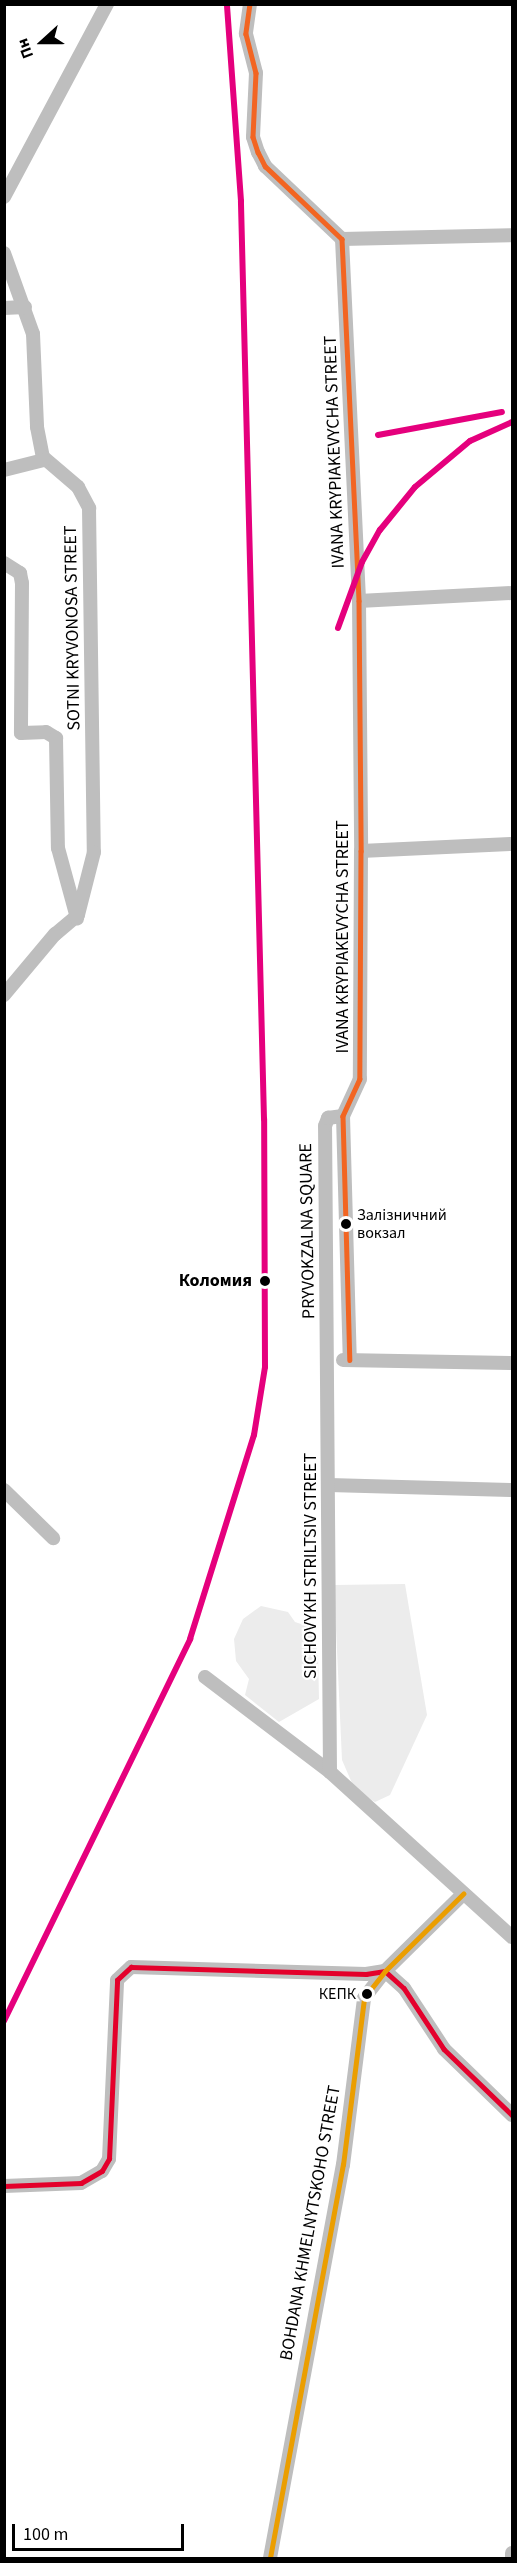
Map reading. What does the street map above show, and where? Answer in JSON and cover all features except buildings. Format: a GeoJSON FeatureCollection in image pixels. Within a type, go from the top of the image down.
{"type":"FeatureCollection","features":[{"type":"Feature","properties":{"kind":"street"},"geometry":{"type":"LineString","coordinates":[[4,197],[107,4]]}},
{"type":"Feature","properties":{"kind":"street"},"geometry":{"type":"LineString","coordinates":[[249,4],[246,34],[256,74],[253,136],[258,152],[266,166],[342,239],[513,235]]}},
{"type":"Feature","properties":{"kind":"street","name":"IVANA KRYPIAKEVYCHA STREET"},"geometry":{"type":"LineString","coordinates":[[342,239],[358,601],[361,851],[360,1079]]}},
{"type":"Feature","properties":{"kind":"street"},"geometry":{"type":"LineString","coordinates":[[4,253],[25,307],[35,344],[37,427],[44,460],[4,470]]}},
{"type":"Feature","properties":{"kind":"street"},"geometry":{"type":"LineString","coordinates":[[4,308],[25,307]]}},
{"type":"Feature","properties":{"kind":"street","name":"SOTNI KRYVONOSA STREET"},"geometry":{"type":"LineString","coordinates":[[44,460],[78,487],[87,502],[89,518],[94,859],[77,918]]}},
{"type":"Feature","properties":{"kind":"street"},"geometry":{"type":"LineString","coordinates":[[4,563],[20,573],[22,583],[21,733],[46,732],[56,738],[58,848],[77,918],[56,934],[4,995]]}},
{"type":"Feature","properties":{"kind":"street"},"geometry":{"type":"LineString","coordinates":[[358,601],[513,593]]}},
{"type":"Feature","properties":{"kind":"street"},"geometry":{"type":"LineString","coordinates":[[361,851],[513,844]]}},
{"type":"Feature","properties":{"kind":"street","name":"PRYVOKZALNA SQUARE"},"geometry":{"type":"LineString","coordinates":[[350,1360],[343,1116],[360,1079]]}},
{"type":"Feature","properties":{"kind":"street","name":"PRYVOKZALNA SQUARE"},"geometry":{"type":"LineString","coordinates":[[328,1360],[325,1126],[328,1118],[343,1116]]}},
{"type":"Feature","properties":{"kind":"street"},"geometry":{"type":"LineString","coordinates":[[328,1360],[513,1363]]}},
{"type":"Feature","properties":{"kind":"street","name":"SICHOVYKH STRILTSIV STREET"},"geometry":{"type":"LineString","coordinates":[[328,1360],[330,1772]]}},
{"type":"Feature","properties":{"kind":"street"},"geometry":{"type":"LineString","coordinates":[[329,1485],[513,1490]]}},
{"type":"Feature","properties":{"kind":"street"},"geometry":{"type":"LineString","coordinates":[[4,1490],[53,1538]]}},
{"type":"Feature","properties":{"kind":"street"},"geometry":{"type":"LineString","coordinates":[[205,1677],[330,1772],[513,1937]]}},
{"type":"Feature","properties":{"kind":"street","name":"BOHDANA KHMELNYTSKOHO STREET"},"geometry":{"type":"LineString","coordinates":[[270,2559],[343,2165],[364,2002],[385,1971],[464,1894]]}},
{"type":"Feature","properties":{"kind":"street"},"geometry":{"type":"LineString","coordinates":[[4,2186],[81,2183],[102,2171],[108,2159],[117,1980],[131,1967],[366,1974],[385,1971],[404,1988],[444,2049],[513,2115]]}},
{"type":"Feature","properties":{"kind":"street"},"geometry":{"type":"LineString","coordinates":[[512,2559],[513,2553]]}},
{"type":"Feature","properties":{"kind":"shaded area"},"geometry":{"type":"Polygon","coordinates":[[[405,1584],[427,1715],[390,1795],[375,1802],[355,1790],[342,1760],[334,1585],[405,1584]]]}},
{"type":"Feature","properties":{"kind":"shaded area"},"geometry":{"type":"Polygon","coordinates":[[[261,1606],[288,1612],[295,1622],[310,1627],[318,1653],[319,1699],[279,1722],[245,1695],[249,1679],[236,1661],[234,1639],[243,1619],[261,1606]]]}},
{"type":"Feature","properties":{"kind":"transit line"},"geometry":{"type":"LineString","coordinates":[[4,2021],[190,1639],[254,1435],[265,1367],[264,1119],[241,201],[227,4]]}},
{"type":"Feature","properties":{"kind":"transit line"},"geometry":{"type":"LineString","coordinates":[[250,4],[246,34],[256,73],[253,137],[258,152],[265,166],[342,239],[359,601],[361,851],[360,1079],[343,1116],[350,1360]]}},
{"type":"Feature","properties":{"kind":"transit line"},"geometry":{"type":"LineString","coordinates":[[378,435],[502,412]]}},
{"type":"Feature","properties":{"kind":"transit line"},"geometry":{"type":"LineString","coordinates":[[338,628],[362,562],[380,530],[415,487],[470,441],[512,422]]}},
{"type":"Feature","properties":{"kind":"transit line"},"geometry":{"type":"LineString","coordinates":[[270,2558],[343,2165],[364,1998],[385,1971],[463,1894]]}},
{"type":"Feature","properties":{"kind":"transit line"},"geometry":{"type":"LineString","coordinates":[[4,2186],[81,2183],[102,2171],[109,2159],[117,1980],[131,1967],[366,1974],[385,1971],[404,1988],[444,2049],[512,2115]]}},
{"type":"Feature","properties":{"kind":"place","name":"Залізничний вокзал"},"geometry":{"type":"Point","coordinates":[346,1224]}},
{"type":"Feature","properties":{"kind":"place","name":"Коломия"},"geometry":{"type":"Point","coordinates":[265,1281]}},
{"type":"Feature","properties":{"kind":"place","name":"КЕПК"},"geometry":{"type":"Point","coordinates":[367,1994]}}]}
